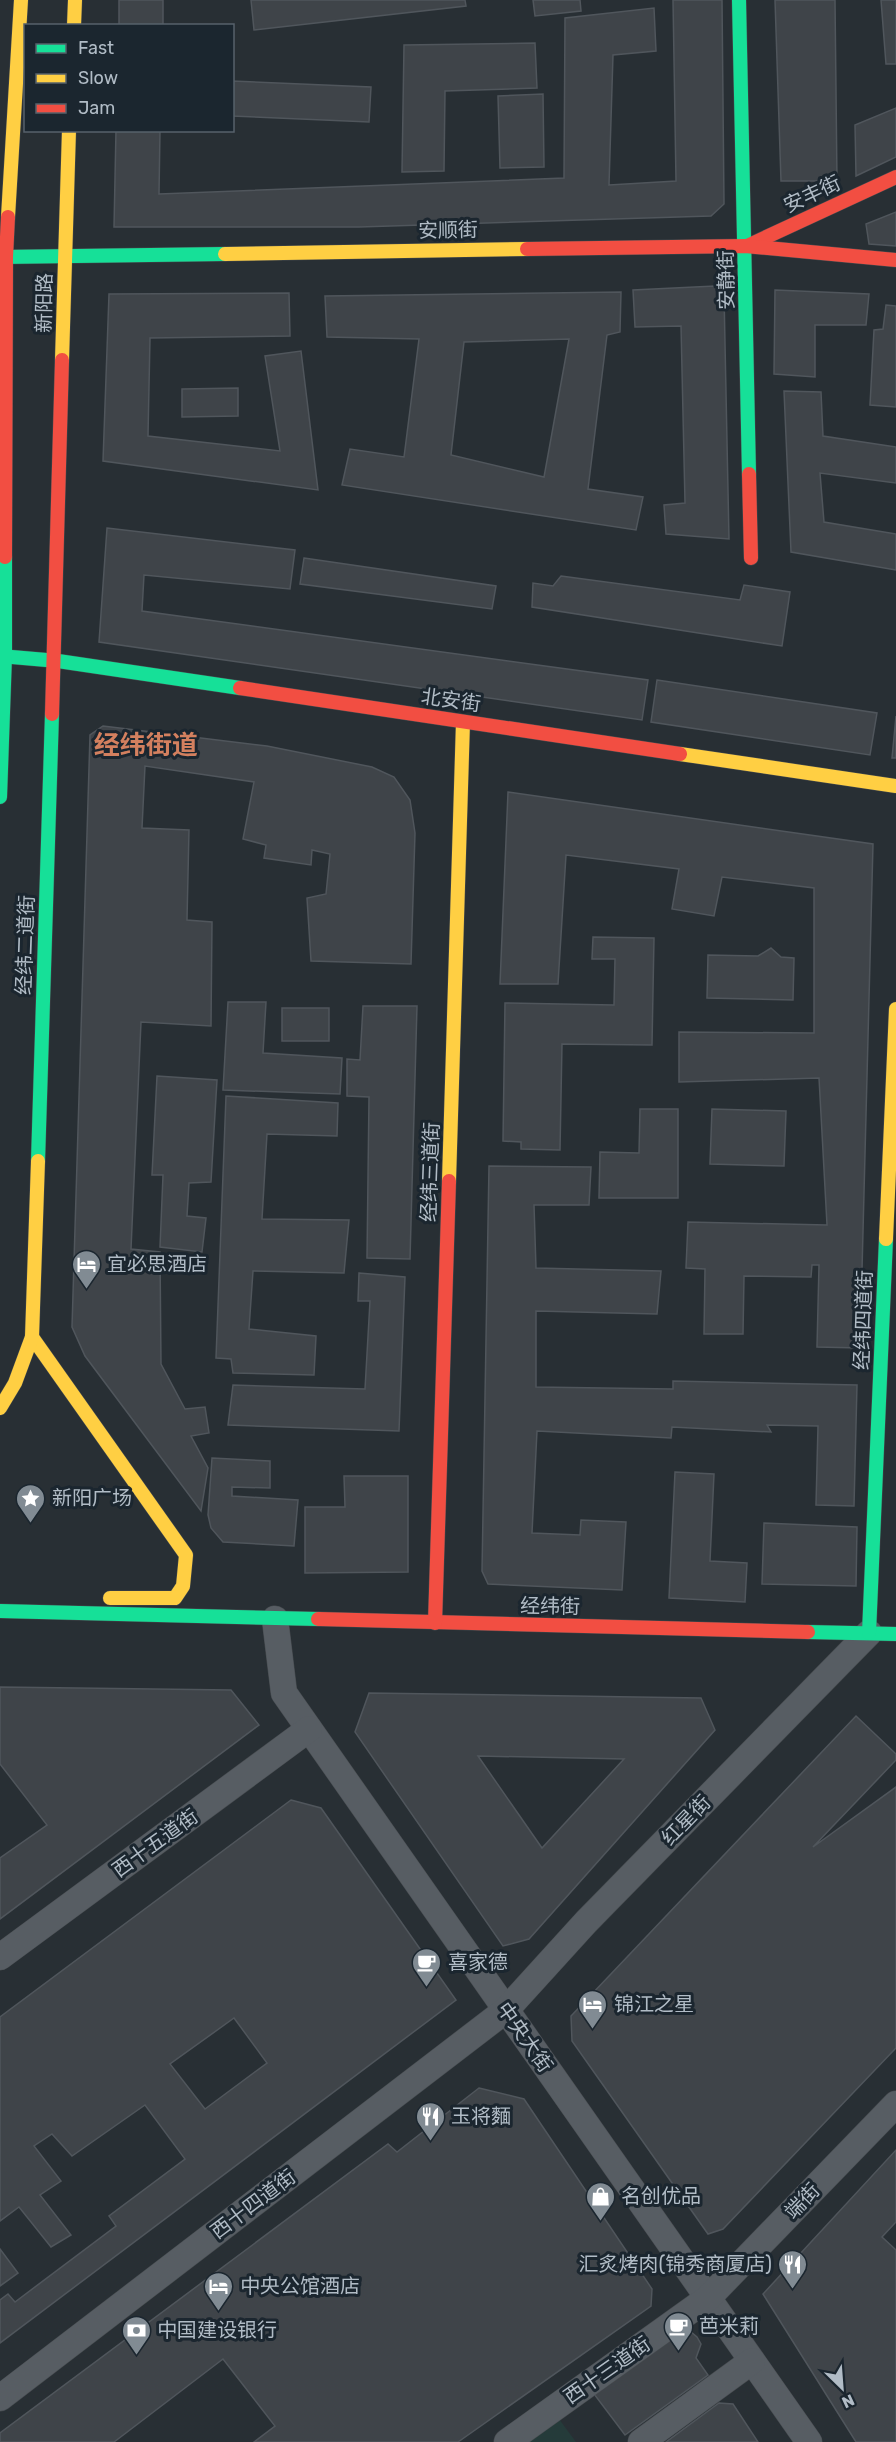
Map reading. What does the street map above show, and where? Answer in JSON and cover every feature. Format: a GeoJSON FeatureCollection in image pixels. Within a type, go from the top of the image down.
{"type":"FeatureCollection","features":[{"type":"Feature","properties":{"kind":"main road","name":"新阳路"},"geometry":{"type":"LineString","coordinates":[[3,656],[6,468],[3,257],[21,0]]}},
{"type":"Feature","properties":{"kind":"main road"},"geometry":{"type":"LineString","coordinates":[[74,24],[75,0]]}},
{"type":"Feature","properties":{"kind":"main road","name":"安静街"},"geometry":{"type":"LineString","coordinates":[[739,0],[751,558]]}},
{"type":"Feature","properties":{"kind":"main road","name":"新阳路"},"geometry":{"type":"LineString","coordinates":[[60,477],[69,132]]}},
{"type":"Feature","properties":{"kind":"main road","name":"安丰街"},"geometry":{"type":"LineString","coordinates":[[745,246],[896,177]]}},
{"type":"Feature","properties":{"kind":"main road","name":"安顺街"},"geometry":{"type":"LineString","coordinates":[[3,257],[64,254],[745,246],[896,260]]}},
{"type":"Feature","properties":{"kind":"main road","name":"经纬二道街"},"geometry":{"type":"LineString","coordinates":[[0,1408],[6,1401],[32,1337],[60,477]]}},
{"type":"Feature","properties":{"kind":"main road"},"geometry":{"type":"LineString","coordinates":[[0,797],[3,656]]}},
{"type":"Feature","properties":{"kind":"main road","name":"北安街"},"geometry":{"type":"LineString","coordinates":[[3,656],[54,661],[896,786]]}},
{"type":"Feature","properties":{"kind":"main road","name":"经纬三道街"},"geometry":{"type":"LineString","coordinates":[[435,1623],[464,722]]}},
{"type":"Feature","properties":{"kind":"main road","name":"经纬四道街"},"geometry":{"type":"LineString","coordinates":[[869,1633],[896,1009]]}},
{"type":"Feature","properties":{"kind":"main road"},"geometry":{"type":"LineString","coordinates":[[32,1337],[186,1555],[183,1586],[175,1598],[93,1597]]}},
{"type":"Feature","properties":{"kind":"main road","name":"经纬街"},"geometry":{"type":"LineString","coordinates":[[0,1611],[896,1634]]}},
{"type":"Feature","properties":{"kind":"street","name":"中央大街"},"geometry":{"type":"LineString","coordinates":[[275,1619],[285,1693],[809,2442]]}},
{"type":"Feature","properties":{"kind":"street","name":"红星街"},"geometry":{"type":"LineString","coordinates":[[506,2010],[586,1922],[869,1633]]}},
{"type":"Feature","properties":{"kind":"street","name":"西十五道街"},"geometry":{"type":"LineString","coordinates":[[0,1957],[309,1728]]}},
{"type":"Feature","properties":{"kind":"street","name":"西十四道街"},"geometry":{"type":"LineString","coordinates":[[0,2398],[506,2010]]}},
{"type":"Feature","properties":{"kind":"street","name":"端街"},"geometry":{"type":"LineString","coordinates":[[708,2298],[896,2104]]}},
{"type":"Feature","properties":{"kind":"street","name":"西十三道街"},"geometry":{"type":"LineString","coordinates":[[507,2442],[708,2298]]}},
{"type":"Feature","properties":{"kind":"street"},"geometry":{"type":"LineString","coordinates":[[641,2442],[752,2361]]}},
{"type":"Feature","properties":{"kind":"green space"},"geometry":{"type":"Polygon","coordinates":[[[559,2419],[576,2442],[528,2442],[559,2419]]]}},
{"type":"Feature","properties":{"kind":"building"},"geometry":{"type":"Polygon","coordinates":[[[119,0],[163,0],[163,24],[119,24],[119,0]]]}},
{"type":"Feature","properties":{"kind":"building"},"geometry":{"type":"Polygon","coordinates":[[[251,0],[465,0],[466,6],[254,30],[251,0]]]}},
{"type":"Feature","properties":{"kind":"building"},"geometry":{"type":"Polygon","coordinates":[[[533,0],[580,0],[581,11],[535,16],[533,0]]]}},
{"type":"Feature","properties":{"kind":"building"},"geometry":{"type":"Polygon","coordinates":[[[673,0],[722,0],[724,204],[711,216],[359,227],[114,227],[116,132],[160,132],[159,194],[564,178],[565,18],[654,8],[656,51],[613,55],[609,185],[676,181],[673,0]]]}},
{"type":"Feature","properties":{"kind":"building"},"geometry":{"type":"Polygon","coordinates":[[[775,0],[835,0],[837,181],[781,181],[775,0]]]}},
{"type":"Feature","properties":{"kind":"building"},"geometry":{"type":"Polygon","coordinates":[[[881,0],[896,0],[896,64],[886,64],[881,0]]]}},
{"type":"Feature","properties":{"kind":"building"},"geometry":{"type":"Polygon","coordinates":[[[535,43],[537,88],[445,91],[444,171],[402,172],[404,45],[535,43]]]}},
{"type":"Feature","properties":{"kind":"building"},"geometry":{"type":"Polygon","coordinates":[[[234,81],[371,87],[369,122],[234,116],[234,81]]]}},
{"type":"Feature","properties":{"kind":"building"},"geometry":{"type":"Polygon","coordinates":[[[543,94],[544,167],[500,168],[498,96],[543,94]]]}},
{"type":"Feature","properties":{"kind":"building"},"geometry":{"type":"Polygon","coordinates":[[[896,108],[896,157],[856,176],[855,125],[896,108]]]}},
{"type":"Feature","properties":{"kind":"building"},"geometry":{"type":"Polygon","coordinates":[[[896,212],[896,246],[869,244],[866,224],[896,212]]]}},
{"type":"Feature","properties":{"kind":"building"},"geometry":{"type":"Polygon","coordinates":[[[715,286],[724,294],[729,539],[666,534],[664,505],[685,503],[681,326],[635,327],[633,290],[715,286]]]}},
{"type":"Feature","properties":{"kind":"building"},"geometry":{"type":"Polygon","coordinates":[[[775,290],[869,294],[866,325],[815,325],[815,377],[774,374],[775,290]]]}},
{"type":"Feature","properties":{"kind":"building"},"geometry":{"type":"Polygon","coordinates":[[[621,292],[620,332],[607,335],[588,489],[643,497],[636,530],[342,485],[350,449],[404,457],[419,339],[327,337],[325,296],[621,292]],[[569,339],[464,342],[451,455],[544,477],[569,339]]]}},
{"type":"Feature","properties":{"kind":"building"},"geometry":{"type":"Polygon","coordinates":[[[289,293],[290,336],[150,338],[148,436],[280,451],[265,356],[301,351],[318,490],[103,461],[109,294],[289,293]]]}},
{"type":"Feature","properties":{"kind":"building"},"geometry":{"type":"Polygon","coordinates":[[[886,305],[896,306],[896,407],[870,405],[874,330],[883,329],[886,305]]]}},
{"type":"Feature","properties":{"kind":"building"},"geometry":{"type":"Polygon","coordinates":[[[238,388],[238,416],[182,417],[182,389],[238,388]]]}},
{"type":"Feature","properties":{"kind":"building"},"geometry":{"type":"Polygon","coordinates":[[[784,391],[821,392],[823,436],[896,447],[896,483],[820,473],[824,522],[896,534],[896,570],[791,552],[784,391]]]}},
{"type":"Feature","properties":{"kind":"building"},"geometry":{"type":"Polygon","coordinates":[[[107,528],[295,550],[290,589],[144,575],[142,611],[648,680],[642,720],[99,642],[107,528]]]}},
{"type":"Feature","properties":{"kind":"building"},"geometry":{"type":"Polygon","coordinates":[[[304,558],[496,586],[492,609],[300,584],[304,558]]]}},
{"type":"Feature","properties":{"kind":"building"},"geometry":{"type":"Polygon","coordinates":[[[561,576],[740,600],[744,585],[790,592],[782,646],[532,607],[533,583],[553,586],[561,576]]]}},
{"type":"Feature","properties":{"kind":"building"},"geometry":{"type":"Polygon","coordinates":[[[657,680],[877,713],[870,755],[651,722],[657,680]]]}},
{"type":"Feature","properties":{"kind":"building"},"geometry":{"type":"Polygon","coordinates":[[[896,716],[896,758],[892,758],[896,716]]]}},
{"type":"Feature","properties":{"kind":"building"},"geometry":{"type":"Polygon","coordinates":[[[103,726],[267,746],[372,767],[394,777],[410,800],[415,833],[411,964],[311,961],[307,898],[326,894],[330,854],[312,850],[311,865],[264,858],[266,845],[243,839],[254,782],[145,766],[142,828],[189,830],[187,920],[212,922],[211,1026],[141,1022],[131,1249],[160,1252],[161,1364],[185,1409],[205,1407],[209,1433],[191,1436],[208,1468],[201,1511],[85,1356],[72,1327],[90,735],[103,726]]]}},
{"type":"Feature","properties":{"kind":"building"},"geometry":{"type":"Polygon","coordinates":[[[508,792],[873,844],[860,1348],[817,1347],[819,1265],[812,1265],[811,1277],[744,1276],[743,1334],[704,1334],[705,1269],[686,1268],[688,1222],[827,1225],[819,1078],[679,1082],[679,1032],[814,1033],[814,888],[722,877],[714,916],[672,909],[679,869],[566,855],[558,984],[500,984],[508,792]]]}},
{"type":"Feature","properties":{"kind":"building"},"geometry":{"type":"Polygon","coordinates":[[[593,937],[654,938],[652,1045],[562,1044],[560,1150],[521,1149],[521,1142],[503,1141],[505,1003],[614,1005],[615,959],[592,959],[593,937]]]}},
{"type":"Feature","properties":{"kind":"building"},"geometry":{"type":"Polygon","coordinates":[[[771,948],[781,957],[794,958],[793,1000],[707,998],[708,955],[758,956],[771,948]]]}},
{"type":"Feature","properties":{"kind":"building"},"geometry":{"type":"Polygon","coordinates":[[[228,1002],[266,1002],[263,1053],[342,1058],[340,1094],[223,1090],[228,1002]]]}},
{"type":"Feature","properties":{"kind":"building"},"geometry":{"type":"Polygon","coordinates":[[[363,1006],[417,1006],[410,1259],[367,1258],[369,1097],[347,1096],[347,1059],[360,1060],[363,1006]]]}},
{"type":"Feature","properties":{"kind":"building"},"geometry":{"type":"Polygon","coordinates":[[[282,1008],[329,1008],[329,1041],[282,1041],[282,1008]]]}},
{"type":"Feature","properties":{"kind":"building"},"geometry":{"type":"Polygon","coordinates":[[[157,1076],[217,1080],[211,1182],[189,1183],[187,1216],[206,1218],[202,1252],[160,1247],[163,1175],[152,1175],[157,1076]]]}},
{"type":"Feature","properties":{"kind":"building"},"geometry":{"type":"Polygon","coordinates":[[[226,1096],[338,1103],[337,1136],[267,1134],[262,1219],[349,1220],[344,1273],[253,1271],[249,1329],[316,1336],[314,1375],[233,1373],[231,1359],[216,1358],[226,1096]]]}},
{"type":"Feature","properties":{"kind":"building"},"geometry":{"type":"Polygon","coordinates":[[[640,1109],[678,1109],[678,1198],[599,1198],[600,1152],[639,1153],[640,1109]]]}},
{"type":"Feature","properties":{"kind":"building"},"geometry":{"type":"Polygon","coordinates":[[[712,1109],[786,1111],[784,1166],[710,1164],[712,1109]]]}},
{"type":"Feature","properties":{"kind":"building"},"geometry":{"type":"Polygon","coordinates":[[[489,1166],[591,1167],[589,1205],[534,1205],[536,1268],[661,1271],[657,1314],[536,1311],[536,1387],[673,1389],[673,1381],[857,1385],[854,1506],[816,1505],[818,1426],[767,1425],[771,1432],[672,1427],[671,1438],[537,1431],[532,1533],[580,1535],[581,1520],[626,1522],[622,1590],[488,1584],[482,1571],[489,1166]]]}},
{"type":"Feature","properties":{"kind":"building"},"geometry":{"type":"Polygon","coordinates":[[[359,1273],[405,1277],[399,1431],[228,1425],[233,1385],[365,1389],[370,1301],[358,1301],[359,1273]]]}},
{"type":"Feature","properties":{"kind":"building"},"geometry":{"type":"Polygon","coordinates":[[[212,1458],[270,1461],[270,1488],[232,1487],[232,1496],[298,1500],[294,1546],[223,1542],[211,1528],[208,1515],[212,1458]]]}},
{"type":"Feature","properties":{"kind":"building"},"geometry":{"type":"Polygon","coordinates":[[[675,1472],[714,1474],[710,1561],[747,1563],[745,1602],[669,1598],[675,1472]]]}},
{"type":"Feature","properties":{"kind":"building"},"geometry":{"type":"Polygon","coordinates":[[[344,1476],[408,1476],[408,1572],[305,1573],[305,1507],[345,1507],[344,1476]]]}},
{"type":"Feature","properties":{"kind":"building"},"geometry":{"type":"Polygon","coordinates":[[[764,1523],[857,1527],[856,1586],[762,1584],[764,1523]]]}},
{"type":"Feature","properties":{"kind":"building"},"geometry":{"type":"Polygon","coordinates":[[[0,1687],[231,1690],[259,1725],[0,1919],[0,1858],[47,1825],[0,1764],[0,1687]]]}},
{"type":"Feature","properties":{"kind":"building"},"geometry":{"type":"Polygon","coordinates":[[[369,1693],[701,1698],[715,1730],[529,1939],[503,1946],[355,1732],[369,1693]],[[478,1756],[542,1848],[624,1759],[478,1756]]]}},
{"type":"Feature","properties":{"kind":"building"},"geometry":{"type":"Polygon","coordinates":[[[856,1716],[896,1754],[896,1760],[813,1847],[896,1787],[896,2048],[723,2229],[708,2234],[572,2041],[571,2016],[856,1716]]]}},
{"type":"Feature","properties":{"kind":"building"},"geometry":{"type":"Polygon","coordinates":[[[291,1800],[321,1808],[456,2000],[0,2343],[0,2300],[8,2294],[15,2302],[116,2226],[109,2216],[185,2159],[145,2105],[72,2156],[52,2134],[34,2146],[61,2181],[40,2195],[71,2235],[51,2247],[19,2207],[0,2221],[0,2017],[291,1800]],[[234,2018],[170,2064],[205,2109],[267,2063],[234,2018]]]}},
{"type":"Feature","properties":{"kind":"building"},"geometry":{"type":"Polygon","coordinates":[[[479,2088],[524,2099],[652,2289],[651,2306],[458,2442],[254,2442],[275,2426],[223,2359],[114,2442],[0,2442],[0,2433],[388,2144],[397,2152],[479,2088]]]}},
{"type":"Feature","properties":{"kind":"building"},"geometry":{"type":"Polygon","coordinates":[[[896,2150],[896,2222],[882,2237],[896,2250],[896,2442],[856,2442],[763,2294],[896,2150]]]}},
{"type":"Feature","properties":{"kind":"building"},"geometry":{"type":"Polygon","coordinates":[[[0,2249],[18,2273],[0,2286],[0,2249]]]}},
{"type":"Feature","properties":{"kind":"building"},"geometry":{"type":"Polygon","coordinates":[[[681,2331],[691,2332],[697,2337],[701,2344],[696,2358],[708,2375],[625,2435],[594,2394],[681,2331]]]}},
{"type":"Feature","properties":{"kind":"building"},"geometry":{"type":"Polygon","coordinates":[[[719,2403],[733,2404],[758,2442],[666,2442],[719,2403]]]}},
{"type":"Feature","properties":{"kind":"traffic: fast"},"geometry":{"type":"LineString","coordinates":[[739,0],[749,474]]}},
{"type":"Feature","properties":{"kind":"traffic: fast"},"geometry":{"type":"LineString","coordinates":[[0,257],[225,254]]}},
{"type":"Feature","properties":{"kind":"traffic: fast"},"geometry":{"type":"LineString","coordinates":[[0,797],[5,656],[5,557]]}},
{"type":"Feature","properties":{"kind":"traffic: fast"},"geometry":{"type":"LineString","coordinates":[[0,656],[58,661],[240,688]]}},
{"type":"Feature","properties":{"kind":"traffic: fast"},"geometry":{"type":"LineString","coordinates":[[38,1161],[52,714]]}},
{"type":"Feature","properties":{"kind":"traffic: fast"},"geometry":{"type":"LineString","coordinates":[[869,1633],[886,1239]]}},
{"type":"Feature","properties":{"kind":"traffic: fast"},"geometry":{"type":"LineString","coordinates":[[0,1611],[318,1619]]}},
{"type":"Feature","properties":{"kind":"traffic: fast"},"geometry":{"type":"LineString","coordinates":[[808,1632],[896,1634]]}},
{"type":"Feature","properties":{"kind":"traffic: slow"},"geometry":{"type":"LineString","coordinates":[[8,217],[21,0]]}},
{"type":"Feature","properties":{"kind":"traffic: slow"},"geometry":{"type":"LineString","coordinates":[[74,24],[75,0]]}},
{"type":"Feature","properties":{"kind":"traffic: slow"},"geometry":{"type":"LineString","coordinates":[[62,360],[69,132]]}},
{"type":"Feature","properties":{"kind":"traffic: slow"},"geometry":{"type":"LineString","coordinates":[[225,254],[527,249]]}},
{"type":"Feature","properties":{"kind":"traffic: slow"},"geometry":{"type":"LineString","coordinates":[[449,1181],[463,722]]}},
{"type":"Feature","properties":{"kind":"traffic: slow"},"geometry":{"type":"LineString","coordinates":[[680,754],[896,786]]}},
{"type":"Feature","properties":{"kind":"traffic: slow"},"geometry":{"type":"LineString","coordinates":[[886,1239],[896,1009]]}},
{"type":"Feature","properties":{"kind":"traffic: slow"},"geometry":{"type":"LineString","coordinates":[[0,1408],[15,1383],[32,1337],[38,1161]]}},
{"type":"Feature","properties":{"kind":"traffic: slow"},"geometry":{"type":"LineString","coordinates":[[32,1337],[186,1555],[183,1586],[175,1598],[110,1598]]}},
{"type":"Feature","properties":{"kind":"traffic: jam"},"geometry":{"type":"LineString","coordinates":[[747,246],[896,177]]}},
{"type":"Feature","properties":{"kind":"traffic: jam"},"geometry":{"type":"LineString","coordinates":[[5,557],[8,217]]}},
{"type":"Feature","properties":{"kind":"traffic: jam"},"geometry":{"type":"LineString","coordinates":[[527,249],[745,246],[896,260]]}},
{"type":"Feature","properties":{"kind":"traffic: jam"},"geometry":{"type":"LineString","coordinates":[[52,714],[62,360]]}},
{"type":"Feature","properties":{"kind":"traffic: jam"},"geometry":{"type":"LineString","coordinates":[[749,474],[751,558]]}},
{"type":"Feature","properties":{"kind":"traffic: jam"},"geometry":{"type":"LineString","coordinates":[[240,688],[680,754]]}},
{"type":"Feature","properties":{"kind":"traffic: jam"},"geometry":{"type":"LineString","coordinates":[[435,1623],[449,1181]]}},
{"type":"Feature","properties":{"kind":"traffic: jam"},"geometry":{"type":"LineString","coordinates":[[318,1619],[808,1632]]}},
{"type":"Feature","properties":{"kind":"place","name":"宜必思酒店"},"geometry":{"type":"Point","coordinates":[86,1290]}},
{"type":"Feature","properties":{"kind":"place","name":"新阳广场"},"geometry":{"type":"Point","coordinates":[31,1524]}},
{"type":"Feature","properties":{"kind":"place","name":"喜家德"},"geometry":{"type":"Point","coordinates":[427,1988]}},
{"type":"Feature","properties":{"kind":"place","name":"锦江之星"},"geometry":{"type":"Point","coordinates":[593,2030]}},
{"type":"Feature","properties":{"kind":"place","name":"玉将麵"},"geometry":{"type":"Point","coordinates":[430,2142]}},
{"type":"Feature","properties":{"kind":"place","name":"名创优品"},"geometry":{"type":"Point","coordinates":[600,2222]}},
{"type":"Feature","properties":{"kind":"place","name":"汇炙烤肉(锦秀商厦店)"},"geometry":{"type":"Point","coordinates":[793,2290]}},
{"type":"Feature","properties":{"kind":"place","name":"中央公馆酒店"},"geometry":{"type":"Point","coordinates":[219,2312]}},
{"type":"Feature","properties":{"kind":"place","name":"芭米莉"},"geometry":{"type":"Point","coordinates":[678,2352]}},
{"type":"Feature","properties":{"kind":"place","name":"中国建设银行"},"geometry":{"type":"Point","coordinates":[136,2356]}},
{"type":"Feature","properties":{"kind":"district","name":"经纬街道"},"geometry":{"type":"Point","coordinates":[146,745]}}]}
